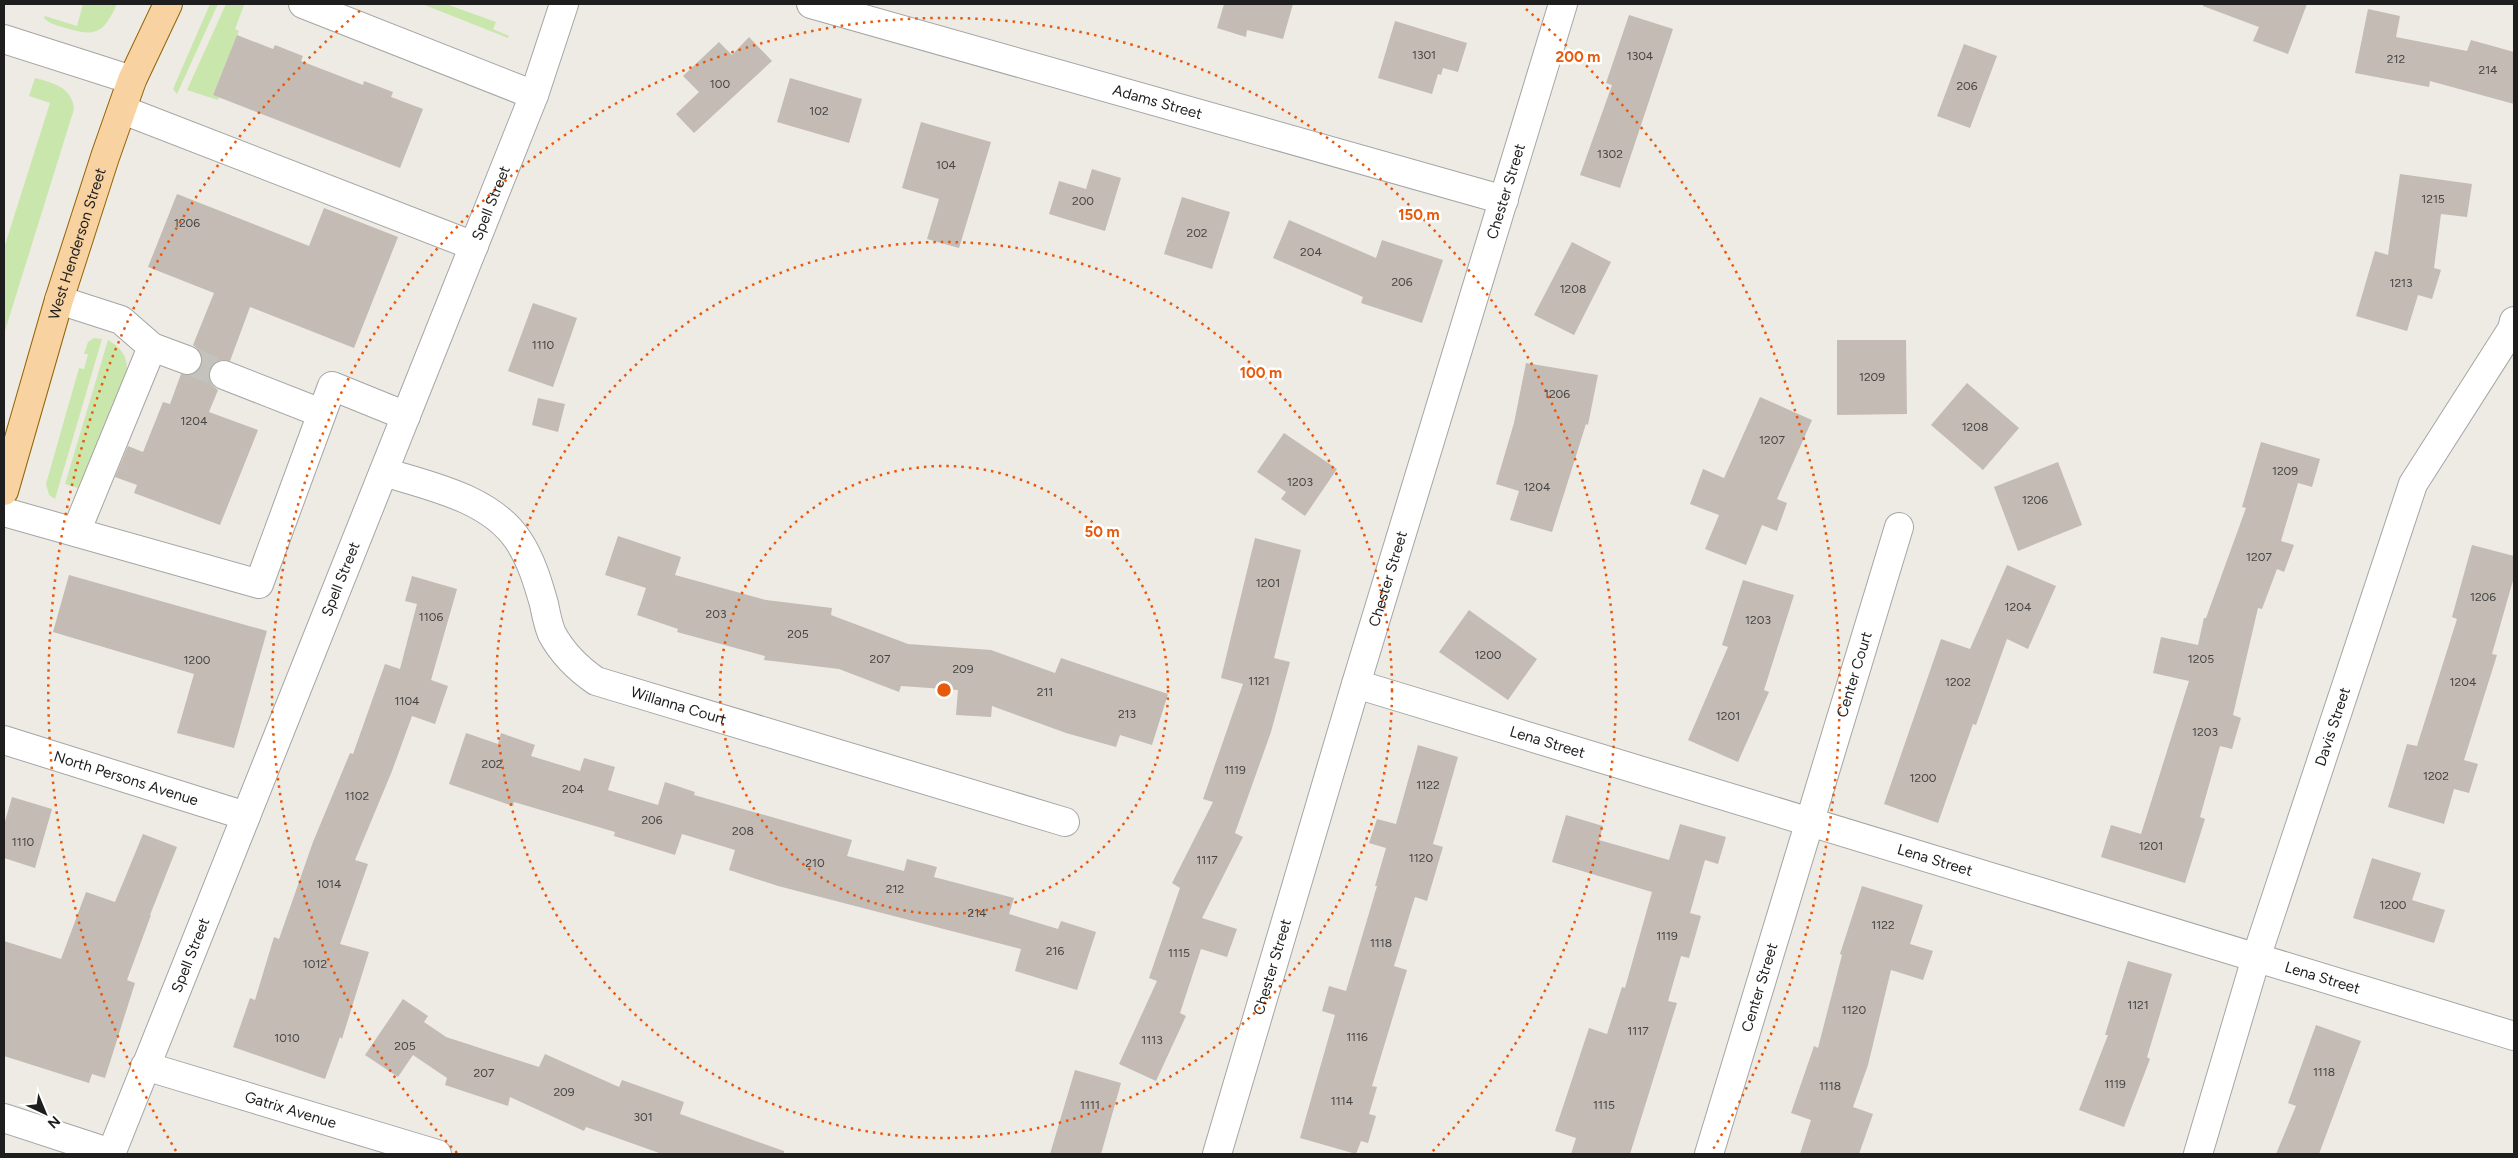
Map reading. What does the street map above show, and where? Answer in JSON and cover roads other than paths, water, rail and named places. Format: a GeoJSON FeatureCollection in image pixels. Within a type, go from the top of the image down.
{"type":"FeatureCollection","features":[{"type":"Feature","properties":{"kind":"main road","name":"West Henderson Street"},"geometry":{"type":"LineString","coordinates":[[4,491],[59,300],[102,166],[132,80],[168,4]]}},
{"type":"Feature","properties":{"kind":"street"},"geometry":{"type":"LineString","coordinates":[[303,4],[534,95]]}},
{"type":"Feature","properties":{"kind":"street","name":"Spell Street"},"geometry":{"type":"LineString","coordinates":[[111,1154],[534,95],[564,4]]}},
{"type":"Feature","properties":{"kind":"street","name":"Adams Street"},"geometry":{"type":"LineString","coordinates":[[811,4],[1504,200]]}},
{"type":"Feature","properties":{"kind":"street","name":"Chester Street"},"geometry":{"type":"LineString","coordinates":[[1217,1154],[1356,684],[1563,4]]}},
{"type":"Feature","properties":{"kind":"street"},"geometry":{"type":"LineString","coordinates":[[4,39],[132,80]]}},
{"type":"Feature","properties":{"kind":"street"},"geometry":{"type":"LineString","coordinates":[[123,110],[474,246]]}},
{"type":"Feature","properties":{"kind":"street"},"geometry":{"type":"LineString","coordinates":[[59,300],[121,320],[152,346],[187,360]]}},
{"type":"Feature","properties":{"kind":"street","name":"Davis Street"},"geometry":{"type":"LineString","coordinates":[[2198,1154],[2256,958],[2414,484],[2512,329],[2514,321]]}},
{"type":"Feature","properties":{"kind":"street"},"geometry":{"type":"LineString","coordinates":[[76,532],[152,346]]}},
{"type":"Feature","properties":{"kind":"street"},"geometry":{"type":"LineString","coordinates":[[224,375],[322,414]]}},
{"type":"Feature","properties":{"kind":"street"},"geometry":{"type":"LineString","coordinates":[[4,512],[259,584],[332,386],[406,416]]}},
{"type":"Feature","properties":{"kind":"street","name":"Willanna Court"},"geometry":{"type":"LineString","coordinates":[[384,472],[442,490],[475,505],[500,521],[518,540],[528,559],[537,582],[551,632],[564,654],[579,669],[596,681],[1065,822]]}},
{"type":"Feature","properties":{"kind":"street","name":"Center Court"},"geometry":{"type":"LineString","coordinates":[[1809,822],[1899,528]]}},
{"type":"Feature","properties":{"kind":"street","name":"Lena Street"},"geometry":{"type":"LineString","coordinates":[[1356,684],[2514,1036]]}},
{"type":"Feature","properties":{"kind":"street","name":"North Persons Avenue"},"geometry":{"type":"LineString","coordinates":[[4,740],[246,816]]}},
{"type":"Feature","properties":{"kind":"street","name":"Center Street"},"geometry":{"type":"LineString","coordinates":[[1709,1154],[1809,822]]}},
{"type":"Feature","properties":{"kind":"street","name":"Gatrix Avenue"},"geometry":{"type":"LineString","coordinates":[[145,1066],[437,1154]]}},
{"type":"Feature","properties":{"kind":"street"},"geometry":{"type":"LineString","coordinates":[[4,1118],[111,1154]]}},
{"type":"Feature","properties":{"kind":"tunnel"},"geometry":{"type":"LineString","coordinates":[[187,360],[224,375]]}}]}
